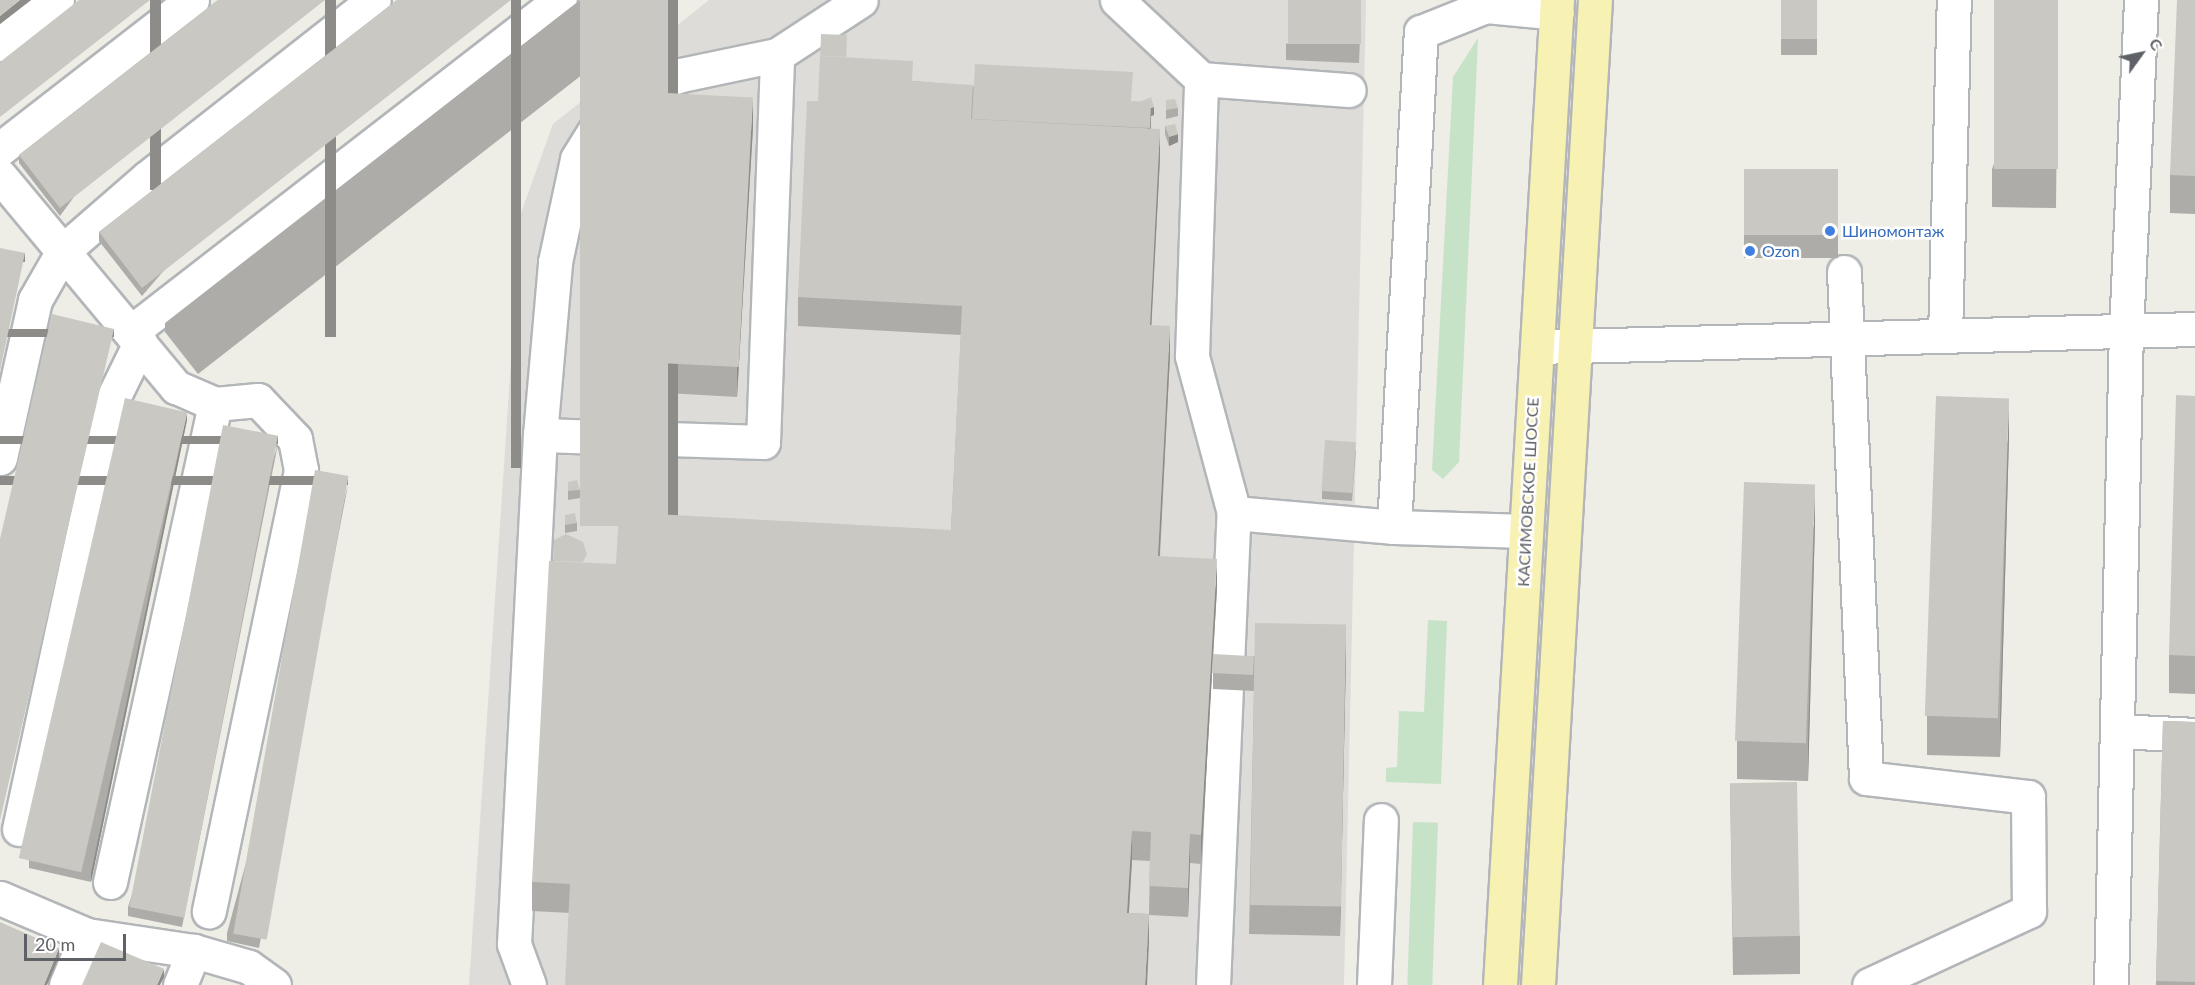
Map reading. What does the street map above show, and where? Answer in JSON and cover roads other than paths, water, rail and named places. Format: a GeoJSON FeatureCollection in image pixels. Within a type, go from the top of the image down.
{"type":"FeatureCollection","features":[{"type":"Feature","properties":{"kind":"main road"},"geometry":{"type":"LineString","coordinates":[[1538,985],[1595,0]]}},
{"type":"Feature","properties":{"kind":"main road","name":"КАСИМОВСКОЕ ШОССЕ"},"geometry":{"type":"LineString","coordinates":[[1500,985],[1557,6]]}},
{"type":"Feature","properties":{"kind":"lane"},"geometry":{"type":"LineString","coordinates":[[0,44],[57,0]]}},
{"type":"Feature","properties":{"kind":"lane"},"geometry":{"type":"LineString","coordinates":[[0,149],[192,0]]}},
{"type":"Feature","properties":{"kind":"lane"},"geometry":{"type":"LineString","coordinates":[[0,458],[35,300],[63,251],[147,178],[374,0]]}},
{"type":"Feature","properties":{"kind":"lane"},"geometry":{"type":"LineString","coordinates":[[19,829],[112,400],[135,338],[560,0]]}},
{"type":"Feature","properties":{"kind":"lane"},"geometry":{"type":"LineString","coordinates":[[529,985],[514,944],[540,435],[555,262],[577,159],[613,101],[681,75],[777,55],[861,0]]}},
{"type":"Feature","properties":{"kind":"lane"},"geometry":{"type":"LineString","coordinates":[[1117,0],[1201,79],[1349,90]]}},
{"type":"Feature","properties":{"kind":"lane"},"geometry":{"type":"LineString","coordinates":[[1945,336],[1954,0]]}},
{"type":"Feature","properties":{"kind":"lane"},"geometry":{"type":"LineString","coordinates":[[2111,985],[2126,331],[2141,0]]}},
{"type":"Feature","properties":{"kind":"lane"},"geometry":{"type":"LineString","coordinates":[[1394,527],[1421,32],[1486,6],[1557,6]]}},
{"type":"Feature","properties":{"kind":"lane"},"geometry":{"type":"LineString","coordinates":[[540,435],[763,442],[777,55]]}},
{"type":"Feature","properties":{"kind":"lane"},"geometry":{"type":"LineString","coordinates":[[1201,79],[1192,356],[1234,513],[1213,985]]}},
{"type":"Feature","properties":{"kind":"lane"},"geometry":{"type":"LineString","coordinates":[[0,177],[176,387],[215,404],[258,400],[295,439],[301,471],[209,912]]}},
{"type":"Feature","properties":{"kind":"lane"},"geometry":{"type":"LineString","coordinates":[[1844,272],[1850,338],[1866,778],[2028,797],[2029,911],[1869,985]]}},
{"type":"Feature","properties":{"kind":"lane"},"geometry":{"type":"LineString","coordinates":[[1537,347],[2195,329]]}},
{"type":"Feature","properties":{"kind":"lane"},"geometry":{"type":"LineString","coordinates":[[110,882],[215,404]]}},
{"type":"Feature","properties":{"kind":"lane"},"geometry":{"type":"LineString","coordinates":[[1234,513],[1394,527],[1526,531]]}},
{"type":"Feature","properties":{"kind":"lane"},"geometry":{"type":"LineString","coordinates":[[2117,731],[2195,735]]}},
{"type":"Feature","properties":{"kind":"lane"},"geometry":{"type":"LineString","coordinates":[[1374,985],[1381,820]]}},
{"type":"Feature","properties":{"kind":"lane"},"geometry":{"type":"LineString","coordinates":[[0,898],[87,935],[194,951],[249,968],[273,985]]}},
{"type":"Feature","properties":{"kind":"lane"},"geometry":{"type":"LineString","coordinates":[[66,985],[87,935]]}},
{"type":"Feature","properties":{"kind":"lane"},"geometry":{"type":"LineString","coordinates":[[180,985],[194,951]]}},
{"type":"Feature","properties":{"kind":"place","name":"Шиномонтаж"},"geometry":{"type":"Point","coordinates":[1830,231]}},
{"type":"Feature","properties":{"kind":"place","name":"Ozon"},"geometry":{"type":"Point","coordinates":[1750,251]}}]}
